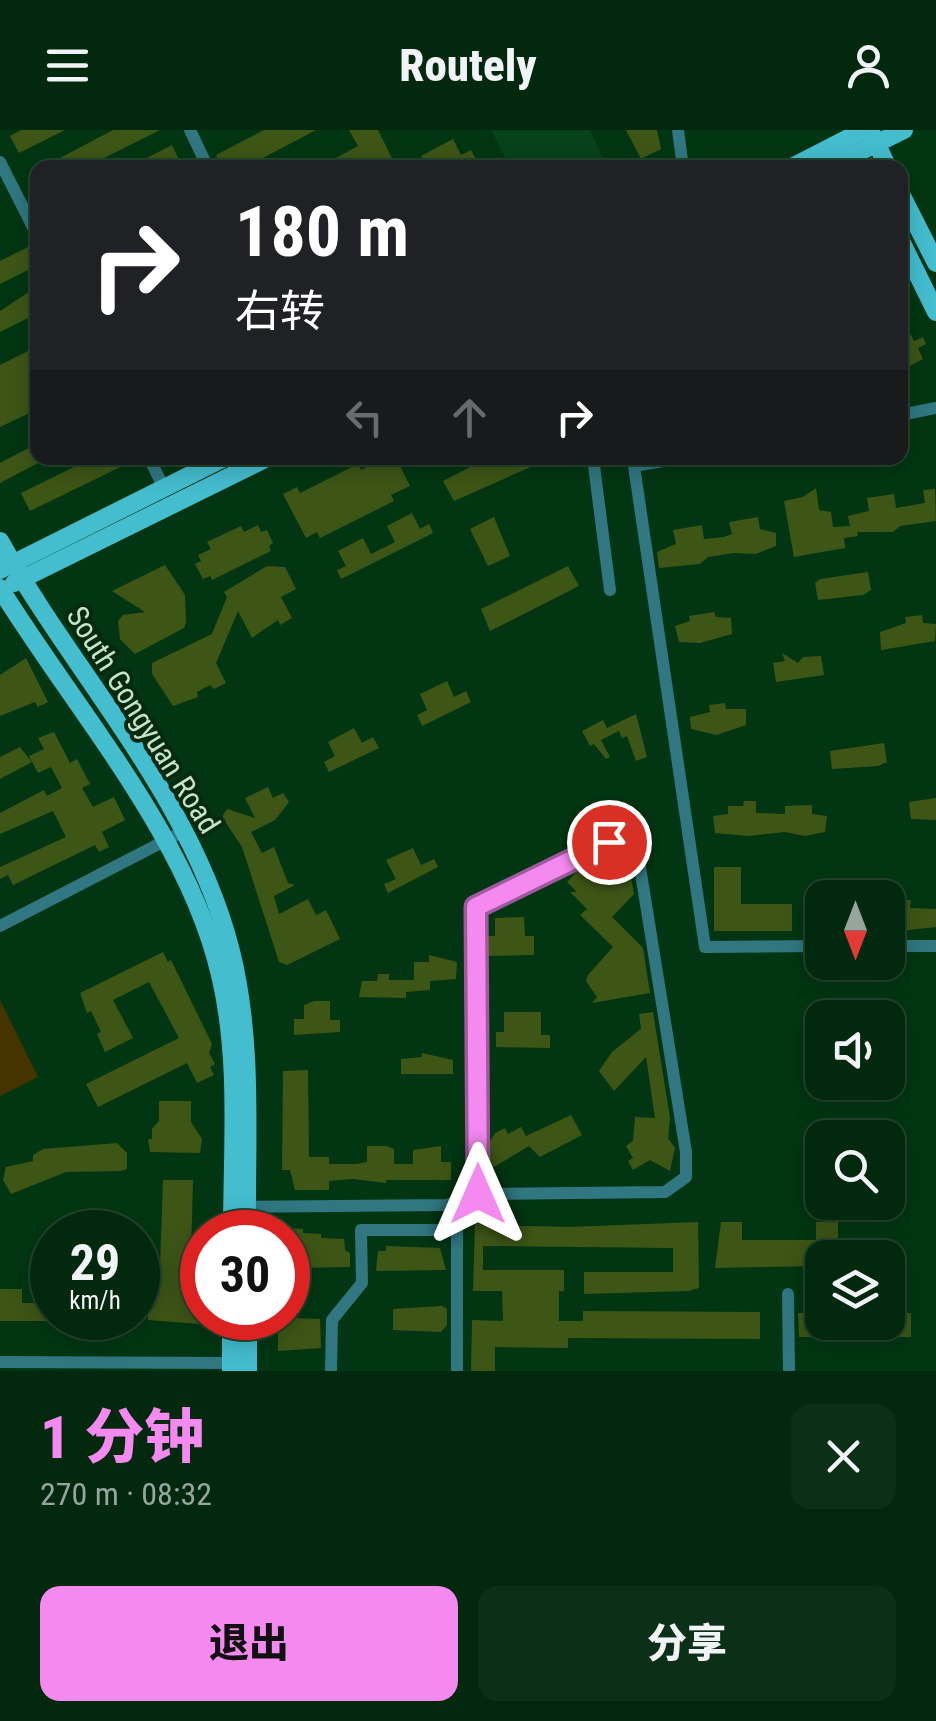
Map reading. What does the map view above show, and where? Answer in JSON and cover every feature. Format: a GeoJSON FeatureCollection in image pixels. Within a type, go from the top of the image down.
{"type":"FeatureCollection","features":[{"type":"Feature","properties":{"kind":"main road"},"geometry":{"type":"LineString","coordinates":[[811,160],[860,141],[904,130]]}},
{"type":"Feature","properties":{"kind":"main road"},"geometry":{"type":"LineString","coordinates":[[837,160],[860,141]]}},
{"type":"Feature","properties":{"kind":"main road"},"geometry":{"type":"LineString","coordinates":[[860,141],[880,160]]}},
{"type":"Feature","properties":{"kind":"main road"},"geometry":{"type":"LineString","coordinates":[[908,208],[936,263]]}},
{"type":"Feature","properties":{"kind":"main road"},"geometry":{"type":"LineString","coordinates":[[908,255],[936,312]]}},
{"type":"Feature","properties":{"kind":"main road"},"geometry":{"type":"LineString","coordinates":[[0,590],[11,571],[210,465]]}},
{"type":"Feature","properties":{"kind":"main road"},"geometry":{"type":"LineString","coordinates":[[11,571],[251,465]]}},
{"type":"Feature","properties":{"kind":"main road","name":"South Gongyuan Road"},"geometry":{"type":"LineString","coordinates":[[0,541],[11,571],[184,831],[219,910],[240,994],[246,1065],[238,1210]]}},
{"type":"Feature","properties":{"kind":"main road","name":"South Gongyuan Road"},"geometry":{"type":"LineString","coordinates":[[0,590],[164,842],[214,952],[230,1053],[240,1210]]}},
{"type":"Feature","properties":{"kind":"main road"},"geometry":{"type":"LineString","coordinates":[[234,1340],[237,1368]]}},
{"type":"Feature","properties":{"kind":"main road"},"geometry":{"type":"LineString","coordinates":[[237,1368],[243,1340]]}},
{"type":"Feature","properties":{"kind":"street"},"geometry":{"type":"LineString","coordinates":[[190,130],[204,160]]}},
{"type":"Feature","properties":{"kind":"street"},"geometry":{"type":"LineString","coordinates":[[678,130],[681,160]]}},
{"type":"Feature","properties":{"kind":"street"},"geometry":{"type":"LineString","coordinates":[[0,162],[30,221]]}},
{"type":"Feature","properties":{"kind":"street"},"geometry":{"type":"LineString","coordinates":[[908,413],[936,408]]}},
{"type":"Feature","properties":{"kind":"street"},"geometry":{"type":"LineString","coordinates":[[152,465],[164,488]]}},
{"type":"Feature","properties":{"kind":"street"},"geometry":{"type":"LineString","coordinates":[[594,465],[610,590]]}},
{"type":"Feature","properties":{"kind":"street"},"geometry":{"type":"LineString","coordinates":[[640,465],[634,466],[705,947],[805,946]]}},
{"type":"Feature","properties":{"kind":"street"},"geometry":{"type":"LineString","coordinates":[[0,926],[184,831]]}},
{"type":"Feature","properties":{"kind":"street"},"geometry":{"type":"LineString","coordinates":[[239,1207],[447,1206],[478,1194],[646,1194],[665,1192],[686,1176],[688,1164],[639,862],[634,850],[623,844],[609,842],[476,907],[478,1194]]}},
{"type":"Feature","properties":{"kind":"street"},"geometry":{"type":"LineString","coordinates":[[905,946],[936,946]]}},
{"type":"Feature","properties":{"kind":"street"},"geometry":{"type":"LineString","coordinates":[[447,1206],[457,1230],[457,1371]]}},
{"type":"Feature","properties":{"kind":"street"},"geometry":{"type":"LineString","coordinates":[[331,1371],[332,1320],[362,1283],[361,1230],[457,1230]]}},
{"type":"Feature","properties":{"kind":"street"},"geometry":{"type":"LineString","coordinates":[[788,1294],[788,1371]]}},
{"type":"Feature","properties":{"kind":"street"},"geometry":{"type":"LineString","coordinates":[[0,1362],[237,1368]]}},
{"type":"Feature","properties":{"kind":"shaded area"},"geometry":{"type":"Polygon","coordinates":[[[491,130],[590,130],[604,160],[506,160],[491,130]]]}},
{"type":"Feature","properties":{"kind":"shaded area"},"geometry":{"type":"Polygon","coordinates":[[[0,1000],[38,1077],[0,1096],[0,1000]]]}},
{"type":"Feature","properties":{"kind":"building"},"geometry":{"type":"Polygon","coordinates":[[[21,130],[65,130],[19,153],[10,136],[21,130]]]}},
{"type":"Feature","properties":{"kind":"building"},"geometry":{"type":"Polygon","coordinates":[[[113,130],[160,130],[100,160],[56,160],[113,130]]]}},
{"type":"Feature","properties":{"kind":"building"},"geometry":{"type":"Polygon","coordinates":[[[264,130],[316,130],[259,160],[218,160],[216,155],[264,130]]]}},
{"type":"Feature","properties":{"kind":"building"},"geometry":{"type":"Polygon","coordinates":[[[349,130],[378,130],[393,160],[332,160],[358,146],[349,130]]]}},
{"type":"Feature","properties":{"kind":"building"},"geometry":{"type":"Polygon","coordinates":[[[626,130],[657,130],[661,149],[641,159],[626,130]]]}},
{"type":"Feature","properties":{"kind":"building"},"geometry":{"type":"Polygon","coordinates":[[[453,139],[461,155],[471,150],[476,160],[423,160],[421,156],[453,139]]]}},
{"type":"Feature","properties":{"kind":"building"},"geometry":{"type":"Polygon","coordinates":[[[172,145],[179,160],[143,160],[172,145]]]}},
{"type":"Feature","properties":{"kind":"building"},"geometry":{"type":"Polygon","coordinates":[[[30,246],[30,269],[0,284],[0,261],[30,246]]]}},
{"type":"Feature","properties":{"kind":"building"},"geometry":{"type":"Polygon","coordinates":[[[30,291],[30,317],[0,332],[0,311],[30,291]]]}},
{"type":"Feature","properties":{"kind":"building"},"geometry":{"type":"Polygon","coordinates":[[[908,329],[914,341],[923,337],[926,344],[918,348],[923,359],[908,367],[908,329]]]}},
{"type":"Feature","properties":{"kind":"building"},"geometry":{"type":"Polygon","coordinates":[[[30,350],[30,413],[0,427],[0,365],[30,350]]]}},
{"type":"Feature","properties":{"kind":"building"},"geometry":{"type":"Polygon","coordinates":[[[30,447],[30,465],[34,465],[0,483],[0,463],[30,447]]]}},
{"type":"Feature","properties":{"kind":"building"},"geometry":{"type":"Polygon","coordinates":[[[78,465],[125,465],[30,511],[21,493],[78,465]]]}},
{"type":"Feature","properties":{"kind":"building"},"geometry":{"type":"Polygon","coordinates":[[[356,465],[361,470],[371,465],[400,465],[410,486],[391,495],[394,501],[320,538],[317,532],[306,538],[283,494],[297,487],[300,493],[356,465]]]}},
{"type":"Feature","properties":{"kind":"building"},"geometry":{"type":"Polygon","coordinates":[[[474,465],[535,465],[454,501],[443,481],[474,465]]]}},
{"type":"Feature","properties":{"kind":"building"},"geometry":{"type":"Polygon","coordinates":[[[816,488],[819,510],[831,512],[833,527],[850,526],[848,516],[869,511],[867,498],[894,494],[896,508],[925,503],[923,490],[935,489],[936,521],[900,526],[893,532],[857,532],[858,536],[844,538],[845,548],[794,557],[784,501],[803,497],[816,488]]]}},
{"type":"Feature","properties":{"kind":"building"},"geometry":{"type":"Polygon","coordinates":[[[412,513],[420,529],[429,524],[433,533],[341,579],[337,570],[346,566],[338,551],[363,538],[371,554],[395,542],[387,526],[412,513]]]}},
{"type":"Feature","properties":{"kind":"building"},"geometry":{"type":"Polygon","coordinates":[[[494,517],[510,556],[488,566],[470,529],[494,517]]]}},
{"type":"Feature","properties":{"kind":"building"},"geometry":{"type":"Polygon","coordinates":[[[758,517],[760,529],[776,533],[776,546],[756,554],[734,553],[708,557],[700,564],[659,568],[657,552],[676,544],[673,530],[702,525],[704,539],[724,537],[732,534],[729,522],[758,517]]]}},
{"type":"Feature","properties":{"kind":"building"},"geometry":{"type":"Polygon","coordinates":[[[258,525],[261,532],[267,530],[273,543],[269,546],[271,551],[212,580],[210,576],[203,579],[195,564],[201,561],[198,555],[211,549],[207,542],[241,526],[244,532],[258,525]]]}},
{"type":"Feature","properties":{"kind":"building"},"geometry":{"type":"Polygon","coordinates":[[[165,565],[185,595],[184,628],[135,654],[120,639],[118,621],[123,615],[145,612],[112,591],[165,565]]]}},
{"type":"Feature","properties":{"kind":"building"},"geometry":{"type":"Polygon","coordinates":[[[267,566],[285,567],[296,589],[281,597],[292,618],[280,625],[278,620],[252,638],[238,611],[216,663],[226,683],[214,689],[210,685],[197,692],[198,697],[173,706],[152,674],[152,663],[212,634],[227,597],[224,592],[267,566]]]}},
{"type":"Feature","properties":{"kind":"building"},"geometry":{"type":"Polygon","coordinates":[[[568,566],[579,586],[490,631],[481,609],[568,566]]]}},
{"type":"Feature","properties":{"kind":"building"},"geometry":{"type":"Polygon","coordinates":[[[868,572],[871,590],[863,595],[818,600],[815,583],[820,579],[868,572]]]}},
{"type":"Feature","properties":{"kind":"building"},"geometry":{"type":"Polygon","coordinates":[[[714,612],[716,617],[731,618],[732,634],[700,643],[679,642],[675,626],[690,621],[689,616],[714,612]]]}},
{"type":"Feature","properties":{"kind":"building"},"geometry":{"type":"Polygon","coordinates":[[[922,615],[923,623],[936,624],[935,641],[881,650],[880,632],[906,623],[905,617],[922,615]]]}},
{"type":"Feature","properties":{"kind":"building"},"geometry":{"type":"Polygon","coordinates":[[[782,653],[798,663],[803,657],[821,656],[824,675],[776,682],[773,663],[785,661],[782,653]]]}},
{"type":"Feature","properties":{"kind":"building"},"geometry":{"type":"Polygon","coordinates":[[[26,658],[48,702],[38,707],[35,702],[0,716],[0,675],[26,658]]]}},
{"type":"Feature","properties":{"kind":"building"},"geometry":{"type":"Polygon","coordinates":[[[447,681],[454,697],[466,691],[471,702],[422,726],[417,715],[427,710],[420,694],[447,681]]]}},
{"type":"Feature","properties":{"kind":"building"},"geometry":{"type":"Polygon","coordinates":[[[725,703],[726,709],[746,709],[746,725],[716,735],[691,729],[690,717],[710,712],[709,705],[725,703]]]}},
{"type":"Feature","properties":{"kind":"building"},"geometry":{"type":"Polygon","coordinates":[[[636,714],[647,757],[636,761],[627,736],[622,738],[619,731],[601,740],[610,757],[606,759],[594,744],[590,746],[582,731],[603,720],[607,728],[636,714]]]}},
{"type":"Feature","properties":{"kind":"building"},"geometry":{"type":"Polygon","coordinates":[[[354,728],[362,743],[373,737],[379,748],[329,772],[324,762],[335,756],[328,742],[354,728]]]}},
{"type":"Feature","properties":{"kind":"building"},"geometry":{"type":"Polygon","coordinates":[[[54,732],[70,763],[77,759],[90,784],[82,788],[93,807],[114,797],[125,820],[102,832],[109,847],[99,852],[95,845],[13,885],[8,875],[0,879],[0,867],[66,837],[53,811],[0,834],[0,813],[44,790],[47,796],[62,788],[51,767],[38,773],[29,756],[44,749],[38,738],[54,732]]]}},
{"type":"Feature","properties":{"kind":"building"},"geometry":{"type":"Polygon","coordinates":[[[884,743],[887,762],[832,769],[830,751],[884,743]]]}},
{"type":"Feature","properties":{"kind":"building"},"geometry":{"type":"Polygon","coordinates":[[[20,747],[32,762],[0,779],[0,757],[20,747]]]}},
{"type":"Feature","properties":{"kind":"building"},"geometry":{"type":"Polygon","coordinates":[[[268,787],[273,798],[283,793],[289,802],[275,820],[251,832],[262,853],[274,847],[288,883],[295,885],[274,896],[279,914],[308,899],[316,915],[326,910],[340,939],[287,965],[279,962],[242,847],[222,817],[227,809],[255,818],[245,798],[268,787]]]}},
{"type":"Feature","properties":{"kind":"building"},"geometry":{"type":"Polygon","coordinates":[[[936,798],[936,820],[911,819],[909,802],[936,798]]]}},
{"type":"Feature","properties":{"kind":"building"},"geometry":{"type":"Polygon","coordinates":[[[744,801],[756,801],[756,813],[785,814],[785,806],[812,805],[812,814],[827,816],[825,832],[805,836],[785,832],[748,836],[715,833],[713,816],[728,814],[728,806],[743,806],[744,801]]]}},
{"type":"Feature","properties":{"kind":"building"},"geometry":{"type":"Polygon","coordinates":[[[413,848],[421,865],[434,859],[438,867],[388,893],[384,884],[396,879],[386,860],[413,848]]]}},
{"type":"Feature","properties":{"kind":"building"},"geometry":{"type":"Polygon","coordinates":[[[610,851],[628,862],[634,894],[612,917],[643,948],[650,993],[592,1003],[597,997],[586,981],[588,975],[613,947],[580,915],[587,909],[570,892],[577,892],[567,882],[583,865],[610,851]]]}},
{"type":"Feature","properties":{"kind":"building"},"geometry":{"type":"Polygon","coordinates":[[[714,867],[741,867],[741,904],[792,904],[792,931],[714,931],[714,867]]]}},
{"type":"Feature","properties":{"kind":"building"},"geometry":{"type":"Polygon","coordinates":[[[905,900],[911,900],[910,908],[936,909],[936,927],[905,930],[905,900]]]}},
{"type":"Feature","properties":{"kind":"building"},"geometry":{"type":"Polygon","coordinates":[[[524,917],[525,936],[534,936],[534,955],[486,956],[486,936],[495,936],[495,918],[524,917]]]}},
{"type":"Feature","properties":{"kind":"building"},"geometry":{"type":"Polygon","coordinates":[[[163,952],[168,962],[171,960],[212,1044],[209,1053],[215,1064],[210,1067],[214,1075],[197,1083],[187,1063],[98,1107],[86,1084],[179,1038],[149,982],[113,1000],[133,1038],[105,1052],[97,1034],[101,1032],[91,1011],[87,1013],[80,993],[163,952]]]}},
{"type":"Feature","properties":{"kind":"building"},"geometry":{"type":"Polygon","coordinates":[[[429,955],[457,962],[456,979],[430,981],[430,990],[406,992],[406,998],[359,997],[362,981],[377,981],[378,974],[389,974],[389,980],[414,980],[414,962],[429,962],[429,955]]]}},
{"type":"Feature","properties":{"kind":"building"},"geometry":{"type":"Polygon","coordinates":[[[330,1001],[330,1020],[340,1020],[340,1032],[294,1035],[294,1019],[304,1019],[304,1005],[330,1001]]]}},
{"type":"Feature","properties":{"kind":"building"},"geometry":{"type":"Polygon","coordinates":[[[504,1012],[541,1012],[541,1035],[550,1035],[550,1048],[496,1047],[496,1032],[504,1032],[504,1012]]]}},
{"type":"Feature","properties":{"kind":"building"},"geometry":{"type":"Polygon","coordinates":[[[653,1012],[670,1118],[668,1138],[675,1148],[670,1171],[650,1160],[633,1170],[628,1161],[633,1158],[626,1146],[633,1141],[635,1117],[655,1118],[646,1057],[614,1091],[599,1071],[612,1052],[641,1029],[639,1014],[653,1012]]]}},
{"type":"Feature","properties":{"kind":"building"},"geometry":{"type":"Polygon","coordinates":[[[422,1053],[453,1060],[453,1074],[401,1074],[401,1059],[422,1057],[422,1053]]]}},
{"type":"Feature","properties":{"kind":"building"},"geometry":{"type":"Polygon","coordinates":[[[308,1070],[309,1157],[329,1157],[329,1164],[356,1164],[367,1162],[367,1146],[387,1146],[394,1149],[394,1164],[413,1164],[413,1150],[441,1146],[441,1162],[451,1162],[451,1180],[386,1183],[353,1179],[329,1181],[329,1190],[295,1190],[290,1170],[282,1170],[283,1071],[308,1070]]]}},
{"type":"Feature","properties":{"kind":"building"},"geometry":{"type":"Polygon","coordinates":[[[159,1101],[191,1101],[191,1122],[202,1139],[200,1153],[150,1152],[148,1139],[152,1139],[152,1129],[159,1121],[159,1101]]]}},
{"type":"Feature","properties":{"kind":"building"},"geometry":{"type":"Polygon","coordinates":[[[571,1115],[582,1135],[540,1157],[529,1146],[489,1170],[488,1145],[495,1133],[505,1128],[508,1134],[521,1127],[526,1136],[571,1115]]]}},
{"type":"Feature","properties":{"kind":"building"},"geometry":{"type":"Polygon","coordinates":[[[117,1143],[127,1153],[127,1169],[121,1171],[66,1172],[11,1194],[3,1180],[6,1167],[33,1161],[33,1155],[43,1149],[117,1143]]]}},
{"type":"Feature","properties":{"kind":"building"},"geometry":{"type":"Polygon","coordinates":[[[163,1180],[193,1180],[192,1210],[180,1210],[180,1322],[160,1321],[163,1180]]]}},
{"type":"Feature","properties":{"kind":"building"},"geometry":{"type":"Polygon","coordinates":[[[475,1220],[484,1220],[484,1225],[568,1227],[698,1222],[699,1288],[688,1291],[584,1294],[584,1272],[673,1272],[673,1248],[483,1246],[483,1270],[564,1270],[559,1321],[583,1321],[583,1311],[760,1312],[760,1339],[568,1338],[568,1348],[495,1347],[495,1371],[471,1371],[472,1320],[503,1321],[502,1291],[473,1291],[475,1220]]]}},
{"type":"Feature","properties":{"kind":"building"},"geometry":{"type":"Polygon","coordinates":[[[721,1222],[742,1222],[742,1240],[805,1240],[805,1266],[715,1268],[721,1222]]]}},
{"type":"Feature","properties":{"kind":"building"},"geometry":{"type":"Polygon","coordinates":[[[816,1222],[838,1222],[838,1240],[816,1240],[816,1222]]]}},
{"type":"Feature","properties":{"kind":"building"},"geometry":{"type":"Polygon","coordinates":[[[310,1233],[344,1239],[350,1267],[310,1268],[310,1233]]]}},
{"type":"Feature","properties":{"kind":"building"},"geometry":{"type":"Polygon","coordinates":[[[386,1246],[440,1248],[446,1270],[376,1271],[378,1251],[386,1251],[386,1246]]]}},
{"type":"Feature","properties":{"kind":"building"},"geometry":{"type":"Polygon","coordinates":[[[0,1289],[22,1289],[22,1303],[30,1303],[30,1321],[0,1321],[0,1289]]]}},
{"type":"Feature","properties":{"kind":"building"},"geometry":{"type":"Polygon","coordinates":[[[393,1309],[447,1309],[447,1325],[441,1332],[393,1330],[393,1309]]]}},
{"type":"Feature","properties":{"kind":"building"},"geometry":{"type":"Polygon","coordinates":[[[798,1313],[805,1313],[805,1337],[799,1337],[798,1313]]]}},
{"type":"Feature","properties":{"kind":"building"},"geometry":{"type":"Polygon","coordinates":[[[905,1313],[911,1313],[911,1337],[905,1337],[905,1313]]]}},
{"type":"Feature","properties":{"kind":"building"},"geometry":{"type":"Polygon","coordinates":[[[310,1319],[320,1319],[321,1348],[278,1351],[278,1340],[310,1340],[310,1319]]]}},
{"type":"Feature","properties":{"kind":"route"},"geometry":{"type":"LineString","coordinates":[[478,1194],[476,907],[609,842]]}}]}
